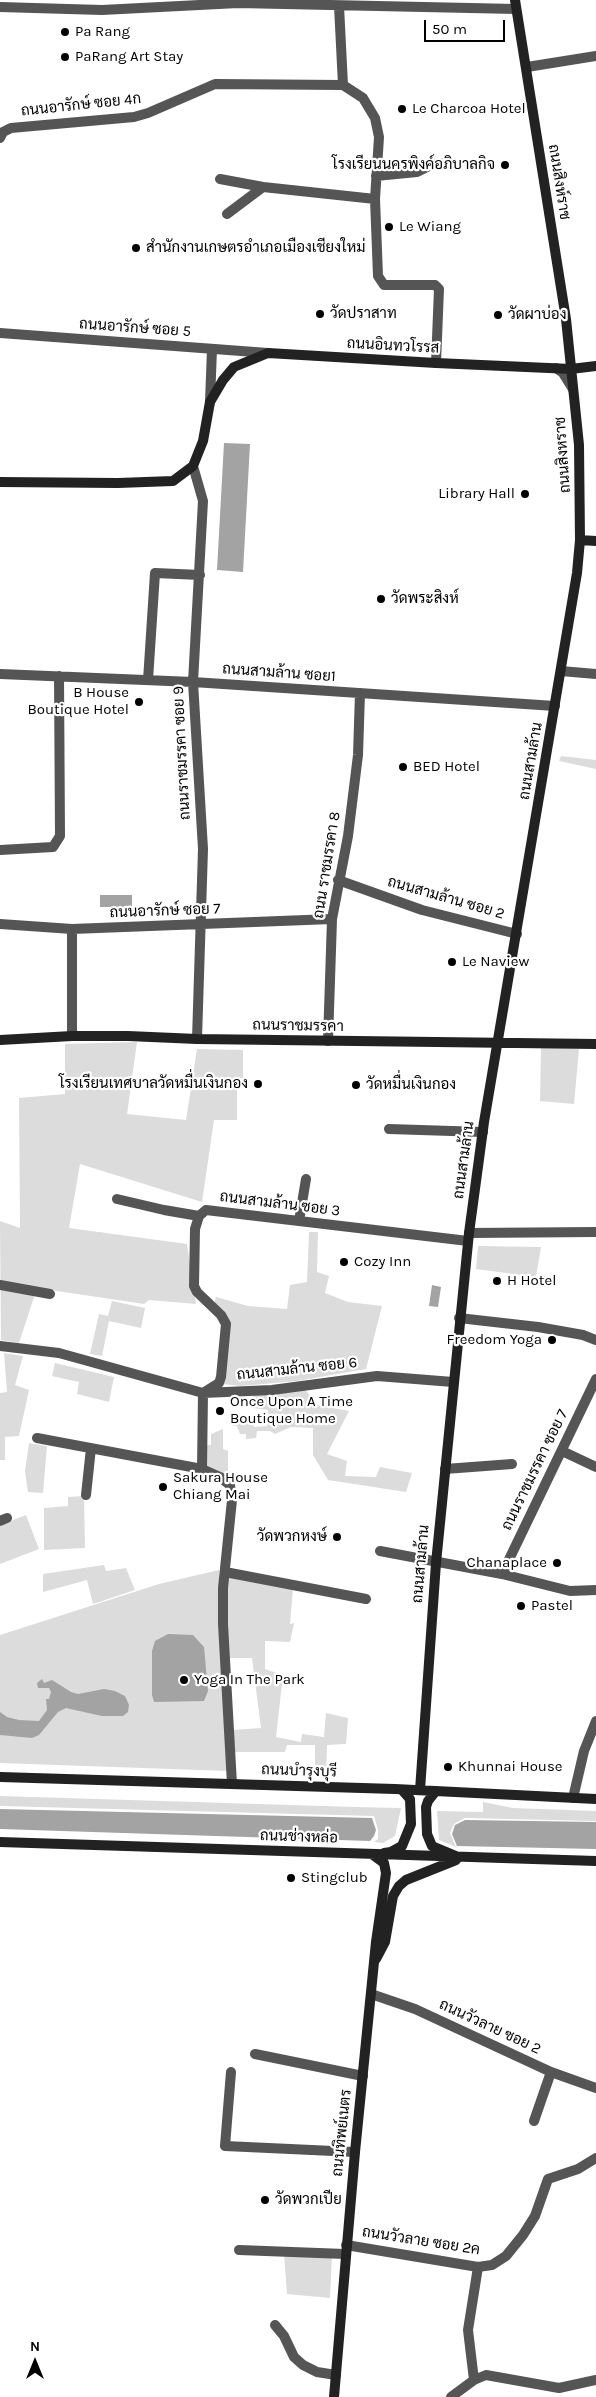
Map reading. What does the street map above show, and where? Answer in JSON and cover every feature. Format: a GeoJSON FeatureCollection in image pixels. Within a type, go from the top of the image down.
{"type":"FeatureCollection","features":[{"type":"Feature","properties":{"kind":"street"},"geometry":{"type":"LineString","coordinates":[[0,7],[102,10],[238,4],[339,6],[516,5]]}},
{"type":"Feature","properties":{"kind":"street","name":"ถนนสิงห์ราช"},"geometry":{"type":"LineString","coordinates":[[516,5],[527,67],[571,369]]}},
{"type":"Feature","properties":{"kind":"street"},"geometry":{"type":"LineString","coordinates":[[339,6],[343,85],[363,98],[375,118],[379,138],[375,199],[378,276],[384,285],[435,285],[439,289],[436,363]]}},
{"type":"Feature","properties":{"kind":"street"},"geometry":{"type":"LineString","coordinates":[[527,67],[596,56]]}},
{"type":"Feature","properties":{"kind":"street","name":"ถนนอารักษ์ ซอย 4ก"},"geometry":{"type":"LineString","coordinates":[[0,138],[3,132],[11,128],[134,117],[148,113],[215,84],[343,85]]}},
{"type":"Feature","properties":{"kind":"street"},"geometry":{"type":"LineString","coordinates":[[376,176],[417,172],[434,164],[449,163]]}},
{"type":"Feature","properties":{"kind":"street"},"geometry":{"type":"LineString","coordinates":[[220,179],[263,187],[375,199]]}},
{"type":"Feature","properties":{"kind":"street"},"geometry":{"type":"LineString","coordinates":[[227,214],[263,187]]}},
{"type":"Feature","properties":{"kind":"street","name":"ถนนอารักษ์ ซอย 5"},"geometry":{"type":"LineString","coordinates":[[0,333],[268,353]]}},
{"type":"Feature","properties":{"kind":"street","name":"ถนนอินทวโรรส"},"geometry":{"type":"LineString","coordinates":[[193,466],[203,441],[210,402],[212,349]]}},
{"type":"Feature","properties":{"kind":"street","name":"ถนนอินทวโรรส"},"geometry":{"type":"LineString","coordinates":[[210,402],[223,380],[234,367],[268,353],[571,369],[596,366]]}},
{"type":"Feature","properties":{"kind":"street"},"geometry":{"type":"LineString","coordinates":[[556,368],[563,373],[573,389]]}},
{"type":"Feature","properties":{"kind":"street","name":"ถนนสิงหราช"},"geometry":{"type":"LineString","coordinates":[[571,369],[580,461],[580,540]]}},
{"type":"Feature","properties":{"kind":"street"},"geometry":{"type":"LineString","coordinates":[[0,482],[118,483],[173,481],[193,466]]}},
{"type":"Feature","properties":{"kind":"street","name":"ถนนราชมรรคา ซอย 9"},"geometry":{"type":"LineString","coordinates":[[193,466],[203,501],[193,682],[203,849],[199,925],[197,1039]]}},
{"type":"Feature","properties":{"kind":"street"},"geometry":{"type":"LineString","coordinates":[[580,540],[596,541]]}},
{"type":"Feature","properties":{"kind":"street","name":"ถนนสามล้าน"},"geometry":{"type":"LineString","coordinates":[[420,1790],[436,1563],[459,1318],[469,1237],[483,1132],[578,573],[580,540]]}},
{"type":"Feature","properties":{"kind":"street"},"geometry":{"type":"LineString","coordinates":[[148,680],[155,573],[200,575]]}},
{"type":"Feature","properties":{"kind":"street"},"geometry":{"type":"LineString","coordinates":[[561,671],[596,674]]}},
{"type":"Feature","properties":{"kind":"street","name":"ถนนสามล้าน ซอย1"},"geometry":{"type":"LineString","coordinates":[[0,674],[193,682],[555,706]]}},
{"type":"Feature","properties":{"kind":"street"},"geometry":{"type":"LineString","coordinates":[[0,850],[54,847],[60,836],[59,676]]}},
{"type":"Feature","properties":{"kind":"street","name":"ถนน ราชมรรคา 8"},"geometry":{"type":"LineString","coordinates":[[328,1041],[332,920],[338,880],[348,836],[356,764],[360,693]]}},
{"type":"Feature","properties":{"kind":"street","name":"ถนนสามล้าน ซอย 2"},"geometry":{"type":"LineString","coordinates":[[338,880],[422,910],[517,934]]}},
{"type":"Feature","properties":{"kind":"street","name":"ถนนอารักษ์ ซอย 7"},"geometry":{"type":"LineString","coordinates":[[0,924],[72,929],[332,920]]}},
{"type":"Feature","properties":{"kind":"street"},"geometry":{"type":"LineString","coordinates":[[72,929],[72,1036]]}},
{"type":"Feature","properties":{"kind":"street","name":"ถนนราชมรรคา"},"geometry":{"type":"LineString","coordinates":[[0,1040],[72,1036],[596,1044]]}},
{"type":"Feature","properties":{"kind":"street"},"geometry":{"type":"LineString","coordinates":[[389,1129],[483,1132]]}},
{"type":"Feature","properties":{"kind":"street"},"geometry":{"type":"LineString","coordinates":[[299,1221],[306,1179]]}},
{"type":"Feature","properties":{"kind":"street"},"geometry":{"type":"LineString","coordinates":[[117,1199],[199,1216]]}},
{"type":"Feature","properties":{"kind":"street","name":"ถนนสามล้าน ซอย 3"},"geometry":{"type":"LineString","coordinates":[[203,1393],[219,1383],[221,1377],[226,1324],[222,1315],[197,1292],[194,1286],[193,1245],[195,1229],[199,1216],[206,1210],[469,1237],[596,1232]]}},
{"type":"Feature","properties":{"kind":"street"},"geometry":{"type":"LineString","coordinates":[[0,1285],[50,1294]]}},
{"type":"Feature","properties":{"kind":"street"},"geometry":{"type":"LineString","coordinates":[[459,1318],[538,1327],[583,1335],[596,1340]]}},
{"type":"Feature","properties":{"kind":"street","name":"ถนนสามล้าน ซอย 6"},"geometry":{"type":"LineString","coordinates":[[0,1346],[59,1353],[203,1393],[272,1390],[376,1376],[454,1382]]}},
{"type":"Feature","properties":{"kind":"street","name":"ถนนราชมรรคา ซอย 7"},"geometry":{"type":"LineString","coordinates":[[502,1574],[596,1380]]}},
{"type":"Feature","properties":{"kind":"street"},"geometry":{"type":"LineString","coordinates":[[202,1469],[203,1393]]}},
{"type":"Feature","properties":{"kind":"street"},"geometry":{"type":"LineString","coordinates":[[36,1438],[202,1469],[220,1477],[230,1485],[232,1500],[225,1572],[223,1624],[232,1784]]}},
{"type":"Feature","properties":{"kind":"street"},"geometry":{"type":"LineString","coordinates":[[86,1495],[91,1448]]}},
{"type":"Feature","properties":{"kind":"street"},"geometry":{"type":"LineString","coordinates":[[562,1451],[596,1467]]}},
{"type":"Feature","properties":{"kind":"street"},"geometry":{"type":"LineString","coordinates":[[445,1469],[512,1464]]}},
{"type":"Feature","properties":{"kind":"street"},"geometry":{"type":"LineString","coordinates":[[380,1551],[502,1574],[570,1591],[596,1590]]}},
{"type":"Feature","properties":{"kind":"street"},"geometry":{"type":"LineString","coordinates":[[225,1572],[366,1599]]}},
{"type":"Feature","properties":{"kind":"street"},"geometry":{"type":"LineString","coordinates":[[573,1798],[584,1751],[596,1721]]}},
{"type":"Feature","properties":{"kind":"street","name":"ถนนบำรุงบุรี"},"geometry":{"type":"LineString","coordinates":[[0,1777],[420,1790],[596,1799]]}},
{"type":"Feature","properties":{"kind":"street"},"geometry":{"type":"LineString","coordinates":[[372,1854],[391,1852],[402,1846],[408,1836],[412,1807],[410,1799],[402,1790]]}},
{"type":"Feature","properties":{"kind":"street"},"geometry":{"type":"LineString","coordinates":[[436,1791],[426,1807],[426,1834],[432,1846],[461,1858]]}},
{"type":"Feature","properties":{"kind":"street","name":"ถนนช่างหล่อ"},"geometry":{"type":"LineString","coordinates":[[0,1842],[596,1861]]}},
{"type":"Feature","properties":{"kind":"street","name":"ถนนทิพย์เนตร"},"geometry":{"type":"LineString","coordinates":[[334,2397],[345,2250],[362,2076],[386,1873],[384,1863],[372,1854]]}},
{"type":"Feature","properties":{"kind":"street","name":"ถนนทิพย์เนตร"},"geometry":{"type":"LineString","coordinates":[[374,1962],[385,1942],[393,1896],[399,1886],[406,1880],[461,1858]]}},
{"type":"Feature","properties":{"kind":"street","name":"ถนนวัวลาย ซอย 2"},"geometry":{"type":"LineString","coordinates":[[371,1994],[415,2009],[551,2072],[596,2088]]}},
{"type":"Feature","properties":{"kind":"street"},"geometry":{"type":"LineString","coordinates":[[255,2054],[362,2076]]}},
{"type":"Feature","properties":{"kind":"street"},"geometry":{"type":"LineString","coordinates":[[231,2072],[225,2146],[355,2152]]}},
{"type":"Feature","properties":{"kind":"street"},"geometry":{"type":"LineString","coordinates":[[534,2121],[551,2072]]}},
{"type":"Feature","properties":{"kind":"street","name":"ถนนวัวลาย ซอย 2ค"},"geometry":{"type":"LineString","coordinates":[[239,2250],[345,2250],[478,2267],[492,2265],[506,2256],[523,2235],[535,2216],[548,2180],[578,2169],[596,2158]]}},
{"type":"Feature","properties":{"kind":"street"},"geometry":{"type":"LineString","coordinates":[[474,2380],[474,2364],[468,2330],[478,2267]]}},
{"type":"Feature","properties":{"kind":"street"},"geometry":{"type":"LineString","coordinates":[[275,2325],[284,2336],[294,2357],[302,2364],[317,2372],[336,2375]]}},
{"type":"Feature","properties":{"kind":"street"},"geometry":{"type":"LineString","coordinates":[[451,2397],[474,2380],[486,2375],[559,2388],[581,2385],[596,2380]]}},
{"type":"Feature","properties":{"kind":"shaded area"},"geometry":{"type":"Polygon","coordinates":[[[224,443],[250,444],[243,572],[217,570],[224,443]]]}},
{"type":"Feature","properties":{"kind":"shaded area"},"geometry":{"type":"Polygon","coordinates":[[[561,756],[596,760],[596,769],[559,761],[561,756]]]}},
{"type":"Feature","properties":{"kind":"shaded area"},"geometry":{"type":"Polygon","coordinates":[[[100,895],[132,895],[132,907],[100,907],[100,895]]]}},
{"type":"Feature","properties":{"kind":"shaded area"},"geometry":{"type":"Polygon","coordinates":[[[137,1042],[127,1114],[186,1120],[197,1049],[243,1050],[243,1078],[237,1078],[237,1120],[214,1120],[202,1202],[80,1164],[69,1228],[187,1244],[196,1304],[149,1300],[144,1304],[37,1288],[19,1343],[1,1340],[0,1221],[20,1228],[19,1098],[65,1094],[65,1044],[137,1042]]]}},
{"type":"Feature","properties":{"kind":"shaded area"},"geometry":{"type":"Polygon","coordinates":[[[541,1047],[579,1049],[574,1104],[540,1101],[541,1047]]]}},
{"type":"Feature","properties":{"kind":"shaded area"},"geometry":{"type":"Polygon","coordinates":[[[309,1232],[318,1232],[317,1272],[329,1276],[325,1293],[348,1302],[382,1306],[366,1369],[297,1381],[240,1386],[223,1384],[228,1335],[214,1304],[216,1297],[248,1306],[287,1309],[290,1285],[307,1282],[309,1232]]]}},
{"type":"Feature","properties":{"kind":"shaded area"},"geometry":{"type":"Polygon","coordinates":[[[478,1246],[541,1247],[536,1277],[476,1269],[478,1246]]]}},
{"type":"Feature","properties":{"kind":"shaded area"},"geometry":{"type":"Polygon","coordinates":[[[432,1285],[441,1287],[438,1307],[429,1306],[432,1285]]]}},
{"type":"Feature","properties":{"kind":"shaded area"},"geometry":{"type":"Polygon","coordinates":[[[112,1301],[145,1308],[141,1328],[109,1321],[102,1356],[90,1354],[99,1314],[108,1316],[112,1301]]]}},
{"type":"Feature","properties":{"kind":"shaded area"},"geometry":{"type":"Polygon","coordinates":[[[4,1353],[23,1356],[15,1385],[29,1390],[19,1436],[5,1437],[5,1460],[0,1460],[0,1393],[7,1392],[4,1353]]]}},
{"type":"Feature","properties":{"kind":"shaded area"},"geometry":{"type":"Polygon","coordinates":[[[55,1363],[114,1377],[109,1402],[77,1394],[79,1382],[52,1376],[55,1363]]]}},
{"type":"Feature","properties":{"kind":"shaded area"},"geometry":{"type":"Polygon","coordinates":[[[304,1388],[317,1405],[349,1411],[327,1454],[347,1461],[345,1476],[376,1477],[380,1467],[412,1473],[406,1492],[328,1480],[313,1455],[313,1428],[291,1427],[275,1434],[270,1431],[257,1431],[256,1438],[246,1439],[246,1434],[240,1434],[237,1426],[233,1426],[232,1423],[253,1420],[254,1427],[267,1426],[268,1410],[253,1408],[253,1393],[304,1388]]]}},
{"type":"Feature","properties":{"kind":"shaded area"},"geometry":{"type":"Polygon","coordinates":[[[223,1429],[223,1449],[228,1451],[228,1476],[221,1475],[205,1467],[205,1445],[211,1445],[211,1434],[223,1429]]]}},
{"type":"Feature","properties":{"kind":"shaded area"},"geometry":{"type":"Polygon","coordinates":[[[29,1443],[47,1446],[43,1493],[28,1492],[25,1471],[29,1443]]]}},
{"type":"Feature","properties":{"kind":"shaded area"},"geometry":{"type":"Polygon","coordinates":[[[84,1496],[85,1548],[44,1550],[44,1508],[68,1506],[68,1497],[84,1496]]]}},
{"type":"Feature","properties":{"kind":"shaded area"},"geometry":{"type":"Polygon","coordinates":[[[26,1515],[39,1549],[0,1564],[0,1525],[26,1515]]]}},
{"type":"Feature","properties":{"kind":"shaded area"},"geometry":{"type":"Polygon","coordinates":[[[104,1565],[106,1571],[126,1568],[135,1590],[93,1604],[87,1580],[43,1592],[43,1574],[104,1565]]]}},
{"type":"Feature","properties":{"kind":"shaded area"},"geometry":{"type":"Polygon","coordinates":[[[219,1570],[228,1771],[0,1763],[0,1635],[159,1584],[219,1570]]]}},
{"type":"Feature","properties":{"kind":"shaded area"},"geometry":{"type":"Polygon","coordinates":[[[228,1575],[293,1589],[290,1624],[294,1623],[290,1642],[265,1641],[265,1669],[283,1675],[276,1737],[301,1742],[302,1734],[324,1737],[326,1713],[348,1718],[346,1744],[327,1745],[326,1778],[315,1777],[315,1745],[287,1745],[285,1752],[234,1752],[233,1730],[261,1728],[252,1658],[229,1658],[226,1590],[228,1575]]]}},
{"type":"Feature","properties":{"kind":"shaded area"},"geometry":{"type":"Polygon","coordinates":[[[168,1634],[193,1635],[204,1647],[208,1691],[204,1701],[154,1702],[152,1695],[152,1651],[155,1641],[168,1634]]]}},
{"type":"Feature","properties":{"kind":"shaded area"},"geometry":{"type":"Polygon","coordinates":[[[42,1679],[44,1683],[52,1680],[71,1692],[78,1694],[104,1689],[115,1691],[125,1696],[129,1705],[128,1712],[123,1716],[102,1716],[66,1708],[58,1712],[39,1735],[32,1738],[0,1735],[0,1712],[7,1717],[19,1720],[39,1721],[47,1710],[46,1699],[49,1699],[51,1692],[49,1688],[38,1688],[37,1683],[42,1679]]]}},
{"type":"Feature","properties":{"kind":"shaded area"},"geometry":{"type":"Polygon","coordinates":[[[0,1796],[401,1808],[395,1836],[383,1843],[374,1842],[378,1839],[378,1830],[374,1816],[0,1806],[0,1796]]]}},
{"type":"Feature","properties":{"kind":"shaded area"},"geometry":{"type":"Polygon","coordinates":[[[483,1802],[513,1808],[596,1811],[596,1821],[465,1818],[454,1824],[450,1833],[456,1847],[439,1840],[437,1811],[483,1812],[483,1802]]]}},
{"type":"Feature","properties":{"kind":"shaded area"},"geometry":{"type":"Polygon","coordinates":[[[0,1809],[372,1818],[376,1830],[370,1841],[0,1829],[0,1809]]]}},
{"type":"Feature","properties":{"kind":"shaded area"},"geometry":{"type":"Polygon","coordinates":[[[465,1820],[596,1822],[596,1849],[457,1846],[452,1834],[455,1825],[465,1820]]]}},
{"type":"Feature","properties":{"kind":"shaded area"},"geometry":{"type":"Polygon","coordinates":[[[284,2254],[332,2255],[330,2298],[287,2294],[284,2254]]]}},
{"type":"Feature","properties":{"kind":"place","name":"Pa Rang"},"geometry":{"type":"Point","coordinates":[65,32]}},
{"type":"Feature","properties":{"kind":"place","name":"PaRang Art Stay"},"geometry":{"type":"Point","coordinates":[65,57]}},
{"type":"Feature","properties":{"kind":"place","name":"Le Charcoa Hotel"},"geometry":{"type":"Point","coordinates":[402,109]}},
{"type":"Feature","properties":{"kind":"place","name":"โรงเรียนนครพิงค์อภิบาลกิจ"},"geometry":{"type":"Point","coordinates":[505,165]}},
{"type":"Feature","properties":{"kind":"place","name":"Le Wiang"},"geometry":{"type":"Point","coordinates":[389,227]}},
{"type":"Feature","properties":{"kind":"place","name":"สำนักงานเกษตรอำเภอเมืองเชียงใหม่"},"geometry":{"type":"Point","coordinates":[136,248]}},
{"type":"Feature","properties":{"kind":"place","name":"วัดปราสาท"},"geometry":{"type":"Point","coordinates":[320,314]}},
{"type":"Feature","properties":{"kind":"place","name":"วัดผาบ่อง"},"geometry":{"type":"Point","coordinates":[498,315]}},
{"type":"Feature","properties":{"kind":"place","name":"Library Hall"},"geometry":{"type":"Point","coordinates":[525,494]}},
{"type":"Feature","properties":{"kind":"place","name":"วัดพระสิงห์"},"geometry":{"type":"Point","coordinates":[381,599]}},
{"type":"Feature","properties":{"kind":"place","name":"B House Boutique Hotel"},"geometry":{"type":"Point","coordinates":[139,702]}},
{"type":"Feature","properties":{"kind":"place","name":"BED Hotel"},"geometry":{"type":"Point","coordinates":[403,767]}},
{"type":"Feature","properties":{"kind":"place","name":"Le Naview"},"geometry":{"type":"Point","coordinates":[452,962]}},
{"type":"Feature","properties":{"kind":"place","name":"โรงเรียนเทศบาลวัดหมื่นเงินกอง"},"geometry":{"type":"Point","coordinates":[258,1084]}},
{"type":"Feature","properties":{"kind":"place","name":"วัดหมื่นเงินกอง"},"geometry":{"type":"Point","coordinates":[356,1085]}},
{"type":"Feature","properties":{"kind":"place","name":"Cozy Inn"},"geometry":{"type":"Point","coordinates":[344,1262]}},
{"type":"Feature","properties":{"kind":"place","name":"H Hotel"},"geometry":{"type":"Point","coordinates":[497,1281]}},
{"type":"Feature","properties":{"kind":"place","name":"Freedom Yoga"},"geometry":{"type":"Point","coordinates":[552,1340]}},
{"type":"Feature","properties":{"kind":"place","name":"Once Upon A Time Boutique Home"},"geometry":{"type":"Point","coordinates":[220,1411]}},
{"type":"Feature","properties":{"kind":"place","name":"Sakura House Chiang Mai"},"geometry":{"type":"Point","coordinates":[163,1487]}},
{"type":"Feature","properties":{"kind":"place","name":"วัดพวกหงษ์"},"geometry":{"type":"Point","coordinates":[337,1537]}},
{"type":"Feature","properties":{"kind":"place","name":"Chanaplace"},"geometry":{"type":"Point","coordinates":[557,1563]}},
{"type":"Feature","properties":{"kind":"place","name":"Pastel"},"geometry":{"type":"Point","coordinates":[521,1606]}},
{"type":"Feature","properties":{"kind":"place","name":"Yoga In The Park"},"geometry":{"type":"Point","coordinates":[184,1680]}},
{"type":"Feature","properties":{"kind":"place","name":"Khunnai House"},"geometry":{"type":"Point","coordinates":[448,1767]}},
{"type":"Feature","properties":{"kind":"place","name":"Stingclub"},"geometry":{"type":"Point","coordinates":[291,1878]}},
{"type":"Feature","properties":{"kind":"place","name":"วัดพวกเปีย"},"geometry":{"type":"Point","coordinates":[265,2200]}}]}
